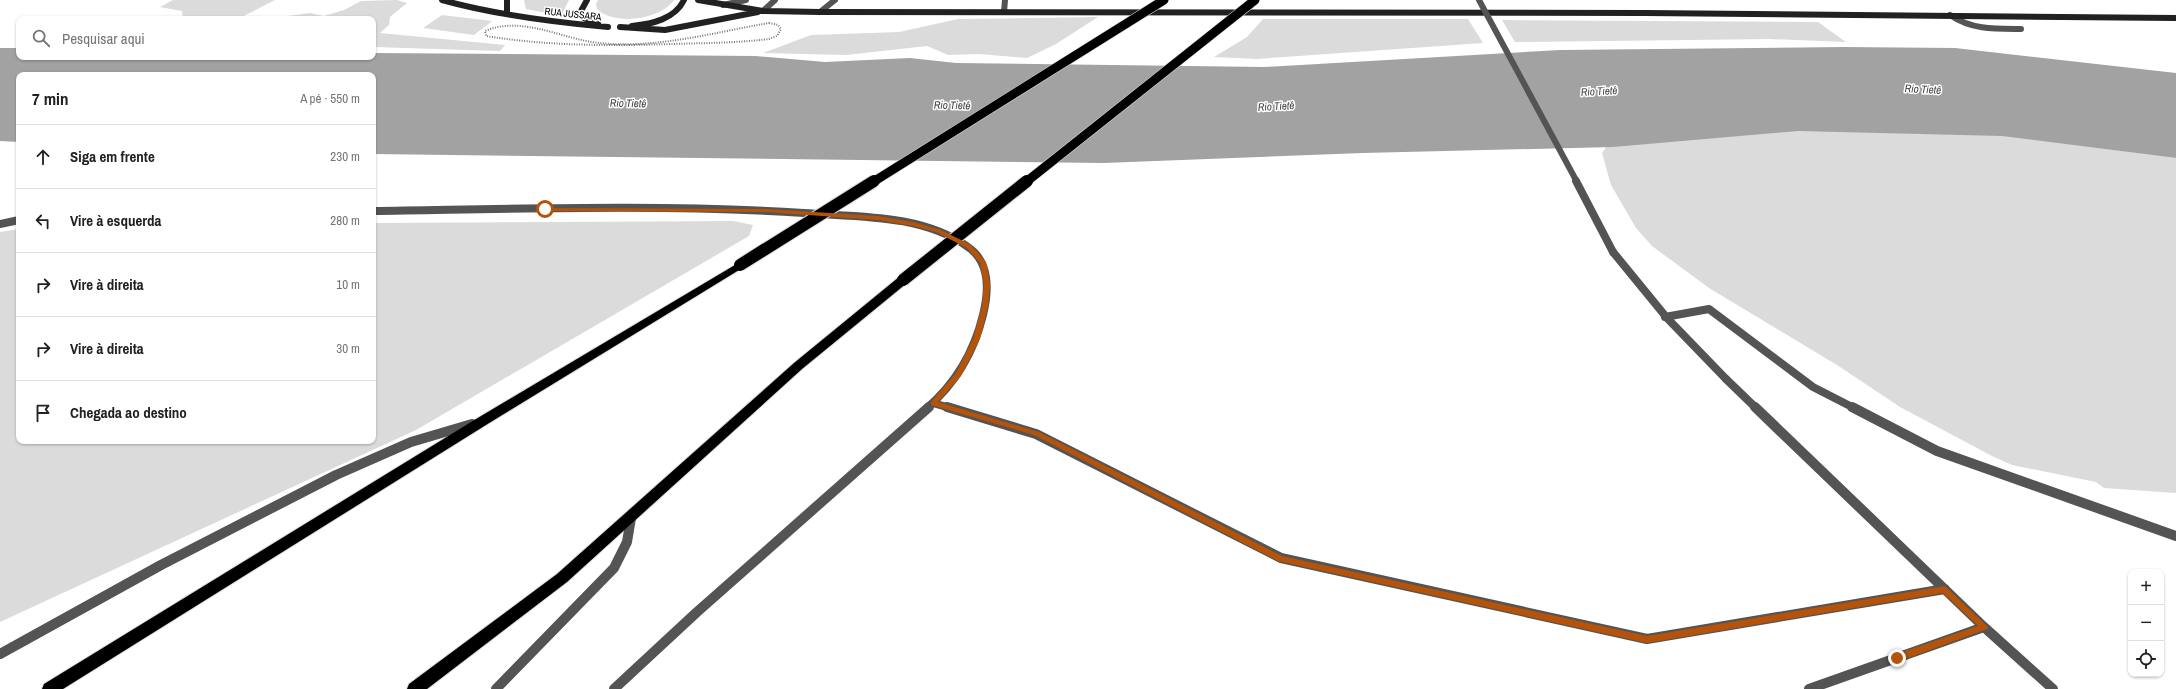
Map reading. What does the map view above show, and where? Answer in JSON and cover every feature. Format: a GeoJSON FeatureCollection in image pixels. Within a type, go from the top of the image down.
{"type":"FeatureCollection","features":[{"type":"Feature","properties":{"kind":"highway"},"geometry":{"type":"LineString","coordinates":[[50,689],[481,422],[740,265],[1164,0]]}},
{"type":"Feature","properties":{"kind":"highway"},"geometry":{"type":"LineString","coordinates":[[415,689],[562,578],[631,518],[798,366],[903,280],[1255,0]]}},
{"type":"Feature","properties":{"kind":"main road","name":"RUA JUSSARA"},"geometry":{"type":"LineString","coordinates":[[442,0],[468,7],[570,25],[608,26]]}},
{"type":"Feature","properties":{"kind":"main road"},"geometry":{"type":"LineString","coordinates":[[507,0],[507,13]]}},
{"type":"Feature","properties":{"kind":"main road"},"geometry":{"type":"LineString","coordinates":[[587,0],[581,11],[584,18],[594,23],[608,26],[665,30],[763,11]]}},
{"type":"Feature","properties":{"kind":"main road"},"geometry":{"type":"LineString","coordinates":[[620,27],[637,26],[668,16],[678,9],[684,0]]}},
{"type":"Feature","properties":{"kind":"main road"},"geometry":{"type":"LineString","coordinates":[[698,0],[763,11],[820,12],[1950,15],[2176,18]]}},
{"type":"Feature","properties":{"kind":"street"},"geometry":{"type":"LineString","coordinates":[[722,5],[746,0]]}},
{"type":"Feature","properties":{"kind":"street"},"geometry":{"type":"LineString","coordinates":[[763,11],[775,0]]}},
{"type":"Feature","properties":{"kind":"street"},"geometry":{"type":"LineString","coordinates":[[820,12],[836,0]]}},
{"type":"Feature","properties":{"kind":"street"},"geometry":{"type":"LineString","coordinates":[[1004,12],[1005,0]]}},
{"type":"Feature","properties":{"kind":"street"},"geometry":{"type":"LineString","coordinates":[[1479,0],[1553,136],[1613,252],[1639,288],[1665,317],[1726,379],[1984,627],[2053,689]]}},
{"type":"Feature","properties":{"kind":"street"},"geometry":{"type":"LineString","coordinates":[[1950,15],[1958,22],[1971,26],[2021,29]]}},
{"type":"Feature","properties":{"kind":"street"},"geometry":{"type":"LineString","coordinates":[[376,211],[636,208],[766,211],[878,218],[913,224],[938,231],[969,247],[983,262],[987,284],[985,306],[976,339],[959,374],[933,403],[697,612],[614,689]]}},
{"type":"Feature","properties":{"kind":"street"},"geometry":{"type":"LineString","coordinates":[[0,224],[16,221]]}},
{"type":"Feature","properties":{"kind":"street"},"geometry":{"type":"LineString","coordinates":[[1665,317],[1709,309],[1813,387],[1937,451],[2110,511],[2176,536]]}},
{"type":"Feature","properties":{"kind":"street"},"geometry":{"type":"LineString","coordinates":[[933,403],[1036,434],[1281,558],[1647,639],[1945,589]]}},
{"type":"Feature","properties":{"kind":"street"},"geometry":{"type":"LineString","coordinates":[[0,654],[161,565],[336,475],[411,442],[481,422]]}},
{"type":"Feature","properties":{"kind":"street"},"geometry":{"type":"LineString","coordinates":[[496,689],[614,568],[627,542],[631,518]]}},
{"type":"Feature","properties":{"kind":"street"},"geometry":{"type":"LineString","coordinates":[[1810,689],[1984,627]]}},
{"type":"Feature","properties":{"kind":"shaded area"},"geometry":{"type":"Polygon","coordinates":[[[173,0],[275,0],[244,16],[183,16],[182,11],[160,7],[173,0]]]}},
{"type":"Feature","properties":{"kind":"shaded area"},"geometry":{"type":"Polygon","coordinates":[[[397,0],[407,3],[390,17],[389,25],[380,33],[505,45],[500,51],[376,47],[376,16],[324,16],[344,10],[361,1],[397,0]]]}},
{"type":"Feature","properties":{"kind":"shaded area"},"geometry":{"type":"Polygon","coordinates":[[[524,0],[569,0],[563,12],[566,17],[526,9],[524,0]]]}},
{"type":"Feature","properties":{"kind":"shaded area"},"geometry":{"type":"Polygon","coordinates":[[[598,0],[674,0],[667,7],[648,16],[625,19],[614,18],[597,9],[596,4],[598,0]]]}},
{"type":"Feature","properties":{"kind":"shaded area"},"geometry":{"type":"Polygon","coordinates":[[[310,13],[324,16],[288,16],[310,13]]]}},
{"type":"Feature","properties":{"kind":"shaded area"},"geometry":{"type":"Polygon","coordinates":[[[442,15],[492,21],[474,35],[423,28],[442,15]]]}},
{"type":"Feature","properties":{"kind":"shaded area"},"geometry":{"type":"Polygon","coordinates":[[[1098,17],[1056,44],[1027,58],[979,54],[948,55],[927,46],[846,55],[763,53],[811,35],[899,32],[958,19],[1098,17]]]}},
{"type":"Feature","properties":{"kind":"shaded area"},"geometry":{"type":"Polygon","coordinates":[[[1263,19],[1468,19],[1483,43],[1257,59],[1214,57],[1247,37],[1263,19]]]}},
{"type":"Feature","properties":{"kind":"shaded area"},"geometry":{"type":"Polygon","coordinates":[[[1502,20],[1818,22],[1846,42],[1770,39],[1515,42],[1502,20]]]}},
{"type":"Feature","properties":{"kind":"shaded area"},"geometry":{"type":"Polygon","coordinates":[[[1719,128],[1975,132],[2176,158],[2176,493],[2104,488],[2096,482],[2012,465],[1992,456],[1900,407],[1837,365],[1709,288],[1652,246],[1636,228],[1611,185],[1602,153],[1607,146],[1719,128]]]}},
{"type":"Feature","properties":{"kind":"shaded area"},"geometry":{"type":"Polygon","coordinates":[[[733,221],[753,225],[749,236],[416,430],[0,622],[0,232],[16,229],[16,444],[376,444],[376,223],[733,221]]]}},
{"type":"Feature","properties":{"kind":"water","name":"Rio Tietê"},"geometry":{"type":"Polygon","coordinates":[[[1843,47],[1955,48],[2176,73],[2176,158],[2002,136],[1798,131],[1613,147],[1363,153],[1104,163],[376,154],[376,72],[16,72],[16,142],[0,141],[0,48],[16,48],[16,60],[376,60],[376,53],[755,56],[825,62],[910,58],[956,63],[1264,67],[1560,50],[1843,47]]]}},
{"type":"Feature","properties":{"kind":"route"},"geometry":{"type":"LineString","coordinates":[[545,209],[636,208],[766,211],[878,218],[913,224],[938,231],[969,247],[983,262],[987,284],[985,306],[976,339],[959,374],[940,397],[933,403],[1036,434],[1281,558],[1647,639],[1945,589],[1984,627],[1897,658]]}}]}
